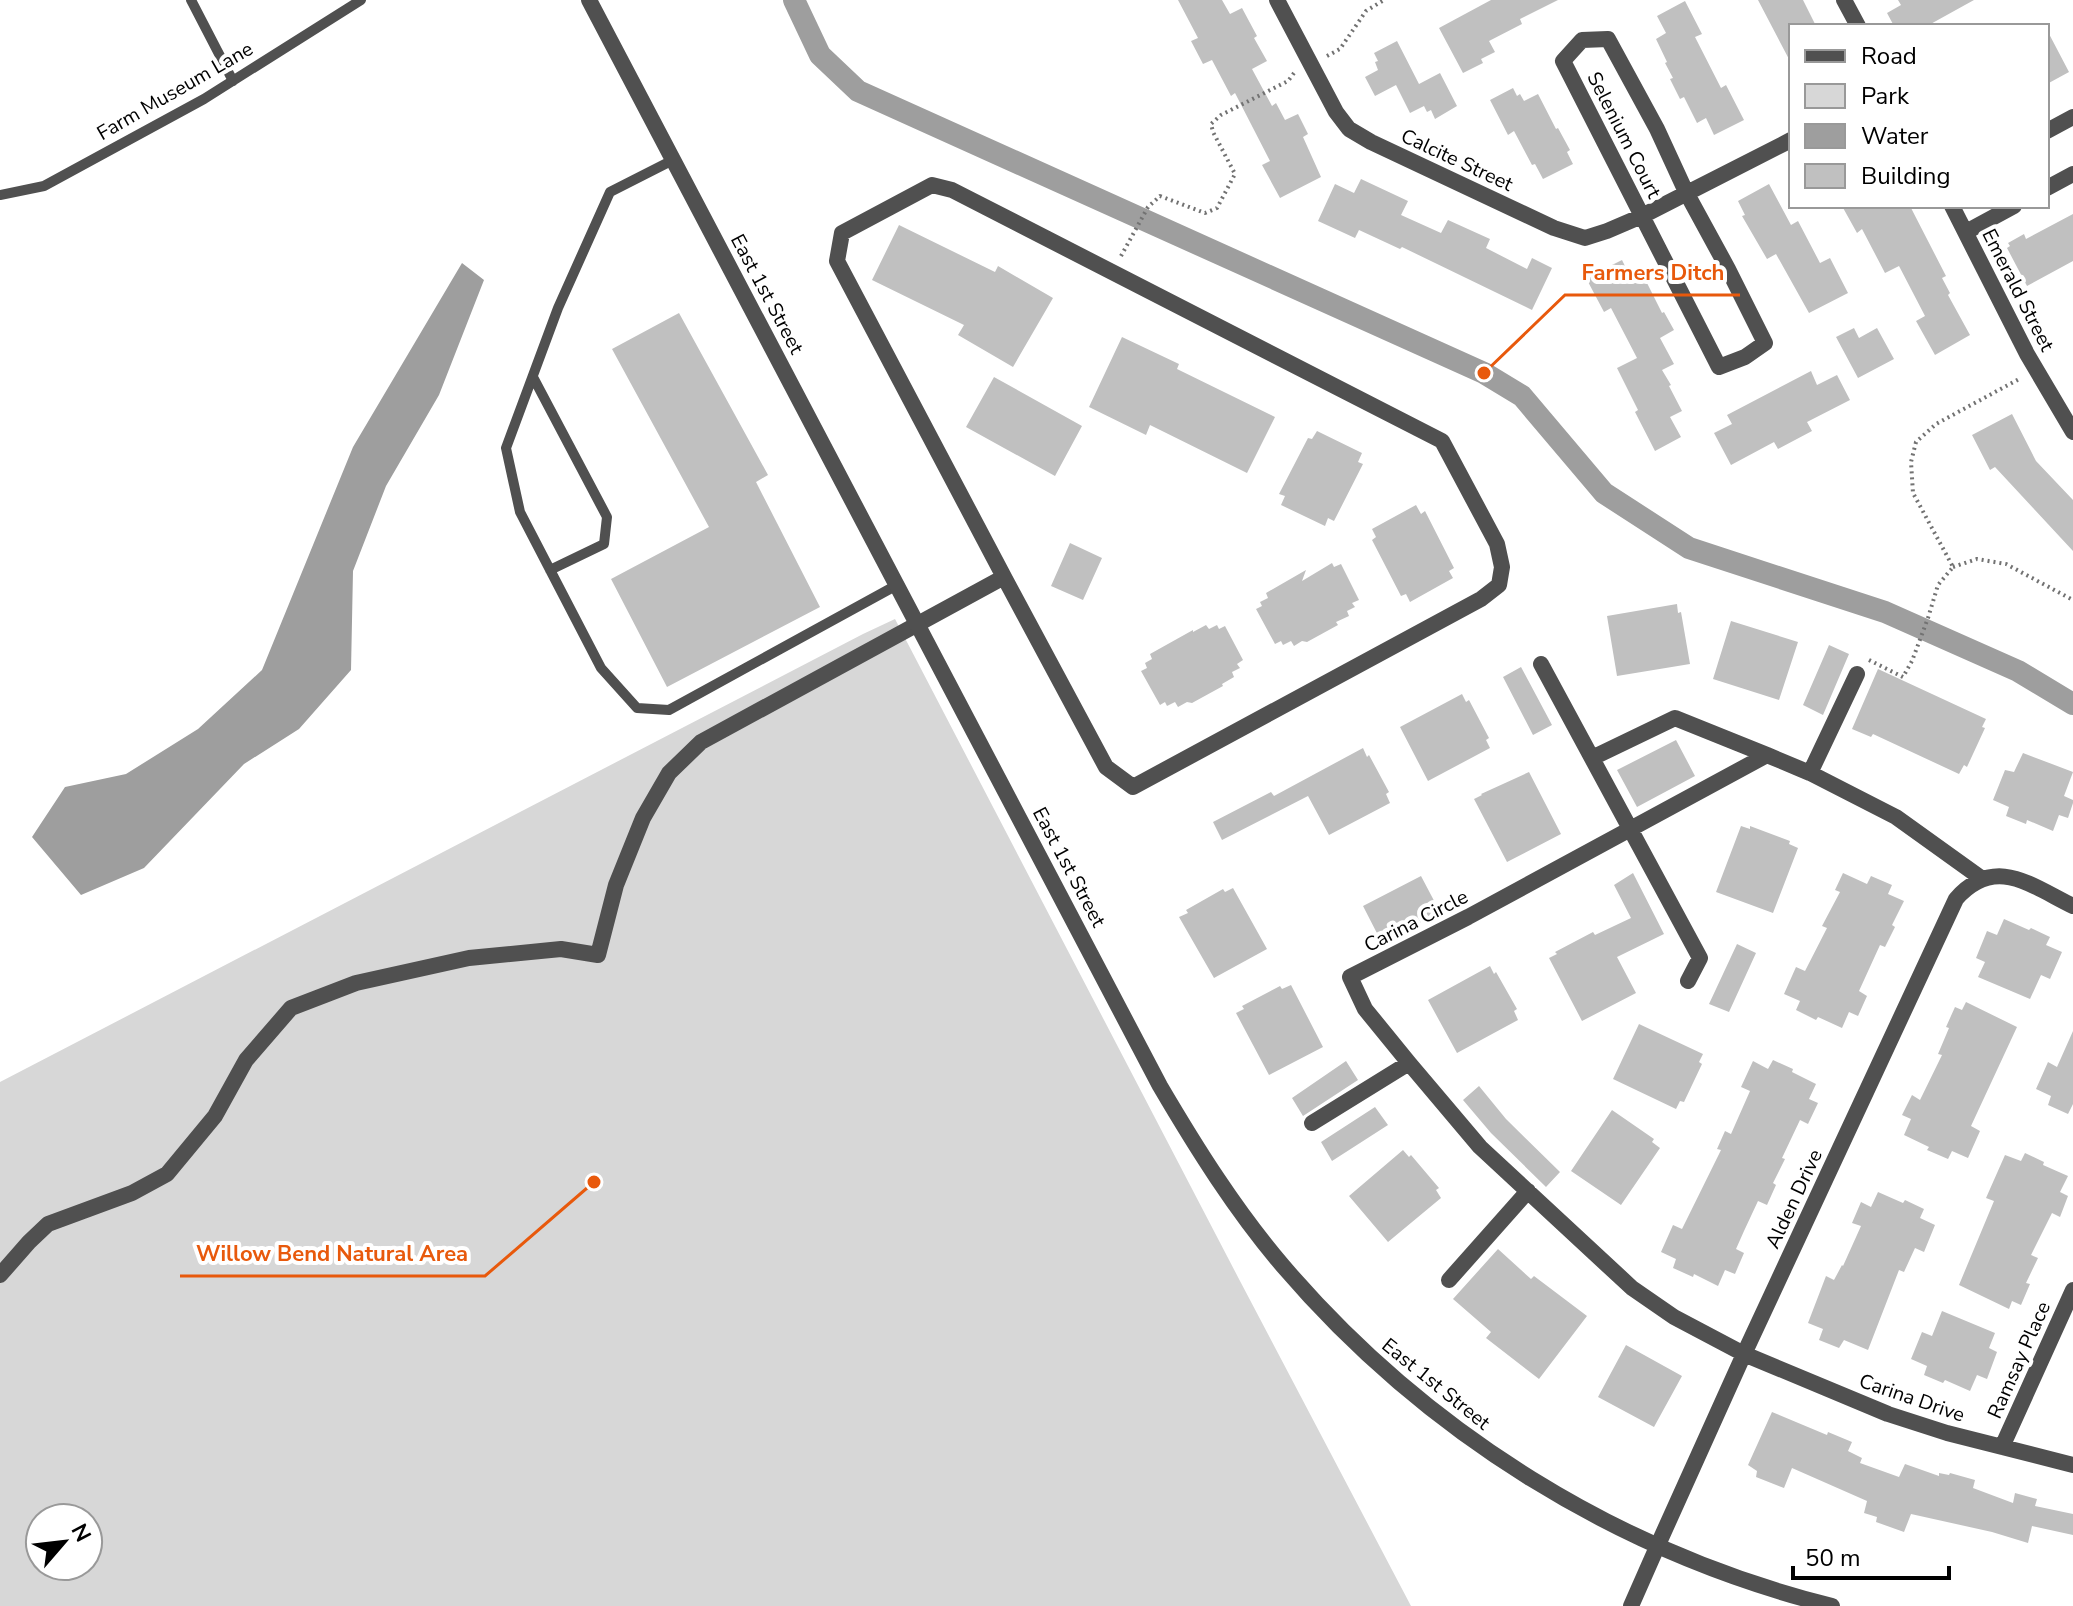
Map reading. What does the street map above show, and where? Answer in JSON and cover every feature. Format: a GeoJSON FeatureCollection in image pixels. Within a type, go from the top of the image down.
{"type":"FeatureCollection","features":[{"type":"Feature","properties":{"kind":"street","name":"East 1st Street"},"geometry":{"type":"LineString","coordinates":[[589,0],[1160,1086],[1197,1149],[1238,1209],[1283,1266],[1332,1320],[1384,1370],[1499,1459],[1560,1497],[1657,1547],[1726,1575],[1832,1606]]}},
{"type":"Feature","properties":{"kind":"street","name":"Calcite Street"},"geometry":{"type":"LineString","coordinates":[[1277,0],[1336,112],[1349,129],[1554,228],[1585,238],[1642,216],[1789,141]]}},
{"type":"Feature","properties":{"kind":"street"},"geometry":{"type":"LineString","coordinates":[[1844,0],[1857,24]]}},
{"type":"Feature","properties":{"kind":"street","name":"Selenium Court"},"geometry":{"type":"LineString","coordinates":[[1642,216],[1563,61],[1582,40],[1608,39],[1657,129],[1686,192]]}},
{"type":"Feature","properties":{"kind":"street"},"geometry":{"type":"LineString","coordinates":[[2049,130],[2073,117]]}},
{"type":"Feature","properties":{"kind":"street"},"geometry":{"type":"LineString","coordinates":[[2049,187],[2073,174]]}},
{"type":"Feature","properties":{"kind":"street"},"geometry":{"type":"LineString","coordinates":[[932,185],[952,190],[1442,441],[1497,544],[1502,567],[1499,585],[1481,599],[1133,787],[1106,767],[1004,577],[837,261],[842,233],[932,185]]}},
{"type":"Feature","properties":{"kind":"street"},"geometry":{"type":"LineString","coordinates":[[1642,216],[1719,367],[1745,357],[1765,343],[1686,192]]}},
{"type":"Feature","properties":{"kind":"street","name":"Emerald Street"},"geometry":{"type":"LineString","coordinates":[[1953,208],[2036,370],[2073,432]]}},
{"type":"Feature","properties":{"kind":"street"},"geometry":{"type":"LineString","coordinates":[[1966,232],[2010,208]]}},
{"type":"Feature","properties":{"kind":"street"},"geometry":{"type":"LineString","coordinates":[[0,1275],[48,1224],[132,1193],[167,1174],[215,1116],[246,1060],[291,1008],[356,983],[469,958],[561,949],[598,955],[616,885],[643,818],[669,773],[701,742],[1004,577]]}},
{"type":"Feature","properties":{"kind":"street"},"geometry":{"type":"LineString","coordinates":[[1541,664],[1700,958],[1688,981]]}},
{"type":"Feature","properties":{"kind":"street"},"geometry":{"type":"LineString","coordinates":[[1810,773],[1857,674]]}},
{"type":"Feature","properties":{"kind":"street"},"geometry":{"type":"LineString","coordinates":[[1592,758],[1675,718],[1810,773],[1896,817],[1981,878],[2017,879],[2073,906]]}},
{"type":"Feature","properties":{"kind":"street","name":"Carina Circle"},"geometry":{"type":"LineString","coordinates":[[1744,1354],[1674,1317],[1632,1288],[1480,1147],[1365,1009],[1350,977],[1468,917],[1767,755]]}},
{"type":"Feature","properties":{"kind":"street","name":"Alden Drive"},"geometry":{"type":"LineString","coordinates":[[1657,1547],[1956,899],[1967,886],[1981,878]]}},
{"type":"Feature","properties":{"kind":"street"},"geometry":{"type":"LineString","coordinates":[[1312,1123],[1409,1063]]}},
{"type":"Feature","properties":{"kind":"street"},"geometry":{"type":"LineString","coordinates":[[1449,1280],[1528,1191]]}},
{"type":"Feature","properties":{"kind":"street","name":"Ramsay Place"},"geometry":{"type":"LineString","coordinates":[[2002,1447],[2073,1290]]}},
{"type":"Feature","properties":{"kind":"street","name":"Carina Drive"},"geometry":{"type":"LineString","coordinates":[[1744,1354],[1888,1414],[1947,1433],[2073,1465]]}},
{"type":"Feature","properties":{"kind":"street"},"geometry":{"type":"LineString","coordinates":[[1631,1606],[1657,1547]]}},
{"type":"Feature","properties":{"kind":"lane"},"geometry":{"type":"LineString","coordinates":[[191,0],[233,81]]}},
{"type":"Feature","properties":{"kind":"lane","name":"Farm Museum Lane"},"geometry":{"type":"LineString","coordinates":[[0,195],[44,186],[204,99],[361,0]]}},
{"type":"Feature","properties":{"kind":"lane"},"geometry":{"type":"LineString","coordinates":[[673,160],[610,192],[558,308],[506,448],[520,512],[601,668],[637,708],[669,710],[897,585]]}},
{"type":"Feature","properties":{"kind":"lane"},"geometry":{"type":"LineString","coordinates":[[533,377],[607,517],[604,544],[550,570]]}},
{"type":"Feature","properties":{"kind":"path"},"geometry":{"type":"LineString","coordinates":[[1130,241],[1148,207],[1160,196],[1205,213],[1217,208],[1235,174],[1211,124],[1221,115],[1288,81],[1294,73],[1340,49],[1366,11],[1384,0]]}},
{"type":"Feature","properties":{"kind":"path"},"geometry":{"type":"LineString","coordinates":[[1953,567],[1913,493],[1911,462],[1916,442],[1936,424],[2036,370]]}},
{"type":"Feature","properties":{"kind":"path"},"geometry":{"type":"LineString","coordinates":[[1857,674],[1865,658],[1903,677],[1912,661],[1938,585],[1953,567],[1977,559],[2006,564],[2073,600]]}},
{"type":"Feature","properties":{"kind":"green space"},"geometry":{"type":"Polygon","coordinates":[[[895,619],[1411,1606],[0,1606],[0,1082],[895,619]]]}},
{"type":"Feature","properties":{"kind":"water"},"geometry":{"type":"Polygon","coordinates":[[[462,263],[484,280],[439,395],[386,486],[353,571],[351,670],[299,729],[244,764],[144,868],[81,895],[32,837],[65,787],[126,774],[198,729],[262,670],[353,447],[462,263]]]}},
{"type":"Feature","properties":{"kind":"building"},"geometry":{"type":"Polygon","coordinates":[[[1178,0],[1222,0],[1230,14],[1242,8],[1267,61],[1252,69],[1272,106],[1276,103],[1285,120],[1298,114],[1308,134],[1303,137],[1321,177],[1280,198],[1262,165],[1270,161],[1235,93],[1231,96],[1212,60],[1203,64],[1191,41],[1198,38],[1178,0]]]}},
{"type":"Feature","properties":{"kind":"building"},"geometry":{"type":"Polygon","coordinates":[[[1491,0],[1558,0],[1520,19],[1522,24],[1489,41],[1495,52],[1481,59],[1483,63],[1463,73],[1439,28],[1491,0]]]}},
{"type":"Feature","properties":{"kind":"building"},"geometry":{"type":"Polygon","coordinates":[[[1758,0],[1803,0],[1815,24],[1789,24],[1789,59],[1758,0]]]}},
{"type":"Feature","properties":{"kind":"building"},"geometry":{"type":"Polygon","coordinates":[[[1898,0],[1974,0],[1931,24],[1893,24],[1887,13],[1901,5],[1898,0]]]}},
{"type":"Feature","properties":{"kind":"building"},"geometry":{"type":"Polygon","coordinates":[[[1685,1],[1702,34],[1695,37],[1721,88],[1726,85],[1744,120],[1714,135],[1706,118],[1697,123],[1684,97],[1680,99],[1656,39],[1666,33],[1657,16],[1685,1]]]}},
{"type":"Feature","properties":{"kind":"building"},"geometry":{"type":"Polygon","coordinates":[[[2049,34],[2069,72],[2049,83],[2049,34]]]}},
{"type":"Feature","properties":{"kind":"building"},"geometry":{"type":"Polygon","coordinates":[[[1397,41],[1419,84],[1440,73],[1457,106],[1435,119],[1431,110],[1427,112],[1424,106],[1410,113],[1396,85],[1375,96],[1365,77],[1378,70],[1374,53],[1397,41]]]}},
{"type":"Feature","properties":{"kind":"building"},"geometry":{"type":"Polygon","coordinates":[[[1513,88],[1524,101],[1538,94],[1570,150],[1567,152],[1573,164],[1543,179],[1514,131],[1508,135],[1490,100],[1513,88]]]}},
{"type":"Feature","properties":{"kind":"building"},"geometry":{"type":"Polygon","coordinates":[[[1361,179],[1408,201],[1401,215],[1441,233],[1448,220],[1490,239],[1486,248],[1527,269],[1532,258],[1552,268],[1532,310],[1402,247],[1400,249],[1359,230],[1355,238],[1318,221],[1335,184],[1354,193],[1361,179]]]}},
{"type":"Feature","properties":{"kind":"building"},"geometry":{"type":"Polygon","coordinates":[[[1769,184],[1791,225],[1798,221],[1820,263],[1830,258],[1848,293],[1809,313],[1776,254],[1767,259],[1742,216],[1745,215],[1738,201],[1769,184]]]}},
{"type":"Feature","properties":{"kind":"building"},"geometry":{"type":"Polygon","coordinates":[[[1843,208],[1911,208],[1946,276],[1942,278],[1950,293],[1948,295],[1970,335],[1935,355],[1916,321],[1925,316],[1899,266],[1885,273],[1862,229],[1857,233],[1843,208]]]}},
{"type":"Feature","properties":{"kind":"building"},"geometry":{"type":"Polygon","coordinates":[[[2073,214],[2073,261],[2027,286],[2007,248],[2010,246],[2008,243],[2024,234],[2026,239],[2073,214]]]}},
{"type":"Feature","properties":{"kind":"building"},"geometry":{"type":"Polygon","coordinates":[[[899,225],[995,272],[998,266],[1053,298],[1013,367],[958,335],[964,325],[872,280],[899,225]]]}},
{"type":"Feature","properties":{"kind":"building"},"geometry":{"type":"Polygon","coordinates":[[[1622,260],[1629,274],[1640,269],[1674,330],[1660,338],[1674,364],[1662,370],[1682,411],[1670,417],[1681,437],[1655,451],[1617,368],[1637,358],[1611,308],[1604,312],[1586,278],[1622,260]]]}},
{"type":"Feature","properties":{"kind":"building"},"geometry":{"type":"Polygon","coordinates":[[[679,313],[768,475],[756,482],[820,607],[667,687],[611,579],[709,527],[612,349],[679,313]]]}},
{"type":"Feature","properties":{"kind":"building"},"geometry":{"type":"Polygon","coordinates":[[[1854,328],[1859,338],[1877,328],[1894,359],[1858,378],[1836,337],[1854,328]]]}},
{"type":"Feature","properties":{"kind":"building"},"geometry":{"type":"Polygon","coordinates":[[[1122,337],[1179,364],[1177,369],[1275,417],[1247,473],[1150,425],[1146,435],[1089,407],[1122,337]]]}},
{"type":"Feature","properties":{"kind":"building"},"geometry":{"type":"Polygon","coordinates":[[[1811,371],[1817,385],[1837,375],[1850,400],[1807,422],[1812,431],[1778,449],[1774,442],[1731,465],[1714,433],[1732,424],[1727,415],[1811,371]]]}},
{"type":"Feature","properties":{"kind":"building"},"geometry":{"type":"Polygon","coordinates":[[[994,377],[1082,426],[1055,476],[966,427],[994,377]]]}},
{"type":"Feature","properties":{"kind":"building"},"geometry":{"type":"Polygon","coordinates":[[[2012,414],[2036,461],[2073,500],[2073,551],[1995,467],[1990,470],[1972,435],[2012,414]]]}},
{"type":"Feature","properties":{"kind":"building"},"geometry":{"type":"Polygon","coordinates":[[[1317,431],[1362,453],[1358,462],[1363,464],[1334,521],[1328,518],[1325,526],[1281,505],[1285,496],[1279,494],[1308,438],[1312,439],[1317,431]]]}},
{"type":"Feature","properties":{"kind":"building"},"geometry":{"type":"Polygon","coordinates":[[[1416,505],[1421,514],[1425,511],[1454,568],[1449,571],[1453,578],[1410,602],[1406,594],[1401,596],[1372,540],[1376,537],[1372,529],[1416,505]]]}},
{"type":"Feature","properties":{"kind":"building"},"geometry":{"type":"Polygon","coordinates":[[[1070,543],[1102,558],[1083,600],[1051,586],[1070,543]]]}},
{"type":"Feature","properties":{"kind":"building"},"geometry":{"type":"Polygon","coordinates":[[[1332,563],[1334,567],[1341,564],[1359,600],[1352,603],[1355,607],[1347,611],[1349,616],[1307,642],[1302,641],[1294,646],[1291,641],[1283,645],[1281,641],[1275,644],[1256,609],[1262,606],[1260,602],[1268,598],[1266,593],[1306,570],[1302,581],[1332,563]]]}},
{"type":"Feature","properties":{"kind":"building"},"geometry":{"type":"Polygon","coordinates":[[[1677,604],[1690,664],[1617,676],[1607,616],[1677,604]]]}},
{"type":"Feature","properties":{"kind":"building"},"geometry":{"type":"Polygon","coordinates":[[[1731,621],[1798,642],[1779,700],[1713,679],[1731,621]]]}},
{"type":"Feature","properties":{"kind":"building"},"geometry":{"type":"Polygon","coordinates":[[[1206,625],[1209,629],[1217,625],[1219,629],[1225,626],[1243,660],[1237,664],[1240,668],[1232,672],[1234,677],[1223,686],[1192,703],[1178,707],[1175,702],[1160,705],[1141,671],[1147,668],[1145,663],[1152,659],[1150,654],[1206,625]]]}},
{"type":"Feature","properties":{"kind":"building"},"geometry":{"type":"Polygon","coordinates":[[[1829,645],[1849,654],[1823,715],[1803,705],[1829,645]]]}},
{"type":"Feature","properties":{"kind":"building"},"geometry":{"type":"Polygon","coordinates":[[[1521,667],[1552,725],[1533,735],[1503,677],[1521,667]]]}},
{"type":"Feature","properties":{"kind":"building"},"geometry":{"type":"Polygon","coordinates":[[[1878,669],[1986,719],[1967,767],[1964,765],[1959,774],[1873,734],[1871,737],[1852,729],[1878,669]]]}},
{"type":"Feature","properties":{"kind":"building"},"geometry":{"type":"Polygon","coordinates":[[[1462,694],[1466,702],[1469,700],[1489,738],[1486,740],[1490,748],[1428,781],[1400,727],[1462,694]]]}},
{"type":"Feature","properties":{"kind":"building"},"geometry":{"type":"Polygon","coordinates":[[[1676,740],[1695,776],[1637,807],[1617,770],[1676,740]]]}},
{"type":"Feature","properties":{"kind":"building"},"geometry":{"type":"Polygon","coordinates":[[[1363,748],[1389,792],[1386,794],[1390,803],[1329,835],[1308,796],[1222,840],[1213,822],[1271,792],[1274,796],[1363,748]]]}},
{"type":"Feature","properties":{"kind":"building"},"geometry":{"type":"Polygon","coordinates":[[[2023,753],[2073,772],[2064,796],[2073,800],[2068,818],[2059,815],[2053,831],[2027,820],[2026,824],[2006,816],[2009,807],[1993,800],[2005,770],[2014,772],[2023,753]]]}},
{"type":"Feature","properties":{"kind":"building"},"geometry":{"type":"Polygon","coordinates":[[[1529,772],[1561,834],[1507,862],[1474,799],[1529,772]]]}},
{"type":"Feature","properties":{"kind":"building"},"geometry":{"type":"Polygon","coordinates":[[[1741,826],[1750,829],[1750,826],[1790,841],[1789,844],[1798,848],[1773,913],[1716,892],[1741,826]]]}},
{"type":"Feature","properties":{"kind":"building"},"geometry":{"type":"Polygon","coordinates":[[[1633,873],[1664,934],[1617,957],[1636,993],[1582,1021],[1549,958],[1593,932],[1595,935],[1631,918],[1614,885],[1633,873]]]}},
{"type":"Feature","properties":{"kind":"building"},"geometry":{"type":"Polygon","coordinates":[[[1843,873],[1867,884],[1871,876],[1892,885],[1888,894],[1904,901],[1885,947],[1880,945],[1859,991],[1867,996],[1858,1016],[1849,1012],[1842,1028],[1796,1010],[1800,1001],[1784,994],[1796,967],[1805,971],[1827,928],[1822,926],[1840,892],[1835,890],[1843,873]]]}},
{"type":"Feature","properties":{"kind":"building"},"geometry":{"type":"Polygon","coordinates":[[[1421,876],[1440,912],[1382,943],[1363,906],[1421,876]]]}},
{"type":"Feature","properties":{"kind":"building"},"geometry":{"type":"Polygon","coordinates":[[[1233,888],[1267,949],[1214,978],[1179,917],[1223,889],[1225,892],[1233,888]]]}},
{"type":"Feature","properties":{"kind":"building"},"geometry":{"type":"Polygon","coordinates":[[[2004,919],[2050,937],[2046,945],[2062,952],[2050,979],[2041,975],[2030,999],[1978,977],[1985,962],[1976,958],[1987,931],[1997,935],[2004,919]]]}},
{"type":"Feature","properties":{"kind":"building"},"geometry":{"type":"Polygon","coordinates":[[[1737,944],[1756,953],[1729,1012],[1709,1004],[1737,944]]]}},
{"type":"Feature","properties":{"kind":"building"},"geometry":{"type":"Polygon","coordinates":[[[1490,966],[1517,1009],[1514,1011],[1518,1020],[1457,1053],[1428,1000],[1490,966]]]}},
{"type":"Feature","properties":{"kind":"building"},"geometry":{"type":"Polygon","coordinates":[[[1291,985],[1323,1047],[1269,1075],[1236,1013],[1244,1009],[1242,1006],[1280,986],[1282,989],[1291,985]]]}},
{"type":"Feature","properties":{"kind":"building"},"geometry":{"type":"Polygon","coordinates":[[[1966,1002],[2017,1027],[1971,1126],[1980,1131],[1968,1158],[1952,1151],[1948,1159],[1904,1135],[1911,1119],[1902,1115],[1912,1095],[1920,1100],[1942,1055],[1938,1054],[1955,1007],[1962,1010],[1966,1002]]]}},
{"type":"Feature","properties":{"kind":"building"},"geometry":{"type":"Polygon","coordinates":[[[1639,1024],[1703,1054],[1699,1062],[1702,1064],[1684,1102],[1680,1101],[1676,1109],[1613,1079],[1639,1024]]]}},
{"type":"Feature","properties":{"kind":"building"},"geometry":{"type":"Polygon","coordinates":[[[2073,1031],[2073,1104],[2068,1114],[2048,1105],[2051,1096],[2036,1089],[2048,1062],[2057,1067],[2073,1031]]]}},
{"type":"Feature","properties":{"kind":"building"},"geometry":{"type":"Polygon","coordinates":[[[1773,1060],[1816,1084],[1809,1099],[1818,1103],[1808,1124],[1800,1120],[1782,1158],[1785,1159],[1773,1183],[1776,1185],[1767,1205],[1758,1201],[1736,1249],[1744,1253],[1735,1274],[1725,1270],[1718,1286],[1673,1268],[1676,1259],[1661,1252],[1673,1225],[1682,1229],[1721,1150],[1717,1149],[1725,1131],[1731,1134],[1750,1091],[1741,1087],[1753,1061],[1768,1069],[1773,1060]]]}},
{"type":"Feature","properties":{"kind":"building"},"geometry":{"type":"Polygon","coordinates":[[[1346,1061],[1358,1080],[1303,1116],[1292,1098],[1346,1061]]]}},
{"type":"Feature","properties":{"kind":"building"},"geometry":{"type":"Polygon","coordinates":[[[1479,1086],[1506,1119],[1560,1172],[1546,1187],[1491,1133],[1463,1100],[1479,1086]]]}},
{"type":"Feature","properties":{"kind":"building"},"geometry":{"type":"Polygon","coordinates":[[[1375,1107],[1388,1125],[1332,1161],[1321,1142],[1375,1107]]]}},
{"type":"Feature","properties":{"kind":"building"},"geometry":{"type":"Polygon","coordinates":[[[1612,1110],[1654,1139],[1652,1142],[1660,1148],[1621,1205],[1571,1171],[1612,1110]]]}},
{"type":"Feature","properties":{"kind":"building"},"geometry":{"type":"Polygon","coordinates":[[[1403,1150],[1439,1188],[1436,1190],[1441,1198],[1388,1242],[1349,1196],[1403,1150]]]}},
{"type":"Feature","properties":{"kind":"building"},"geometry":{"type":"Polygon","coordinates":[[[2025,1153],[2068,1176],[2060,1192],[2068,1196],[2060,1217],[2052,1213],[2031,1255],[2038,1258],[2026,1283],[2030,1284],[2021,1305],[2012,1301],[2009,1309],[1959,1285],[1994,1201],[1986,1198],[2005,1155],[2021,1161],[2025,1153]]]}},
{"type":"Feature","properties":{"kind":"building"},"geometry":{"type":"Polygon","coordinates":[[[1878,1192],[1924,1209],[1920,1218],[1935,1225],[1924,1252],[1915,1248],[1904,1272],[1899,1270],[1868,1350],[1844,1340],[1839,1348],[1819,1340],[1823,1329],[1808,1323],[1826,1276],[1834,1280],[1861,1226],[1852,1223],[1861,1202],[1871,1207],[1878,1192]]]}},
{"type":"Feature","properties":{"kind":"building"},"geometry":{"type":"Polygon","coordinates":[[[1498,1249],[1531,1279],[1534,1276],[1587,1316],[1539,1379],[1486,1338],[1491,1332],[1453,1299],[1498,1249]]]}},
{"type":"Feature","properties":{"kind":"building"},"geometry":{"type":"Polygon","coordinates":[[[1942,1311],[1995,1333],[1989,1348],[1997,1352],[1987,1379],[1977,1375],[1970,1391],[1924,1375],[1927,1366],[1911,1359],[1922,1332],[1932,1336],[1942,1311]]]}},
{"type":"Feature","properties":{"kind":"building"},"geometry":{"type":"Polygon","coordinates":[[[1626,1345],[1682,1376],[1654,1427],[1598,1397],[1626,1345]]]}},
{"type":"Feature","properties":{"kind":"building"},"geometry":{"type":"Polygon","coordinates":[[[1772,1412],[1852,1442],[1848,1451],[1862,1458],[1860,1463],[1899,1477],[1905,1464],[1939,1476],[1939,1473],[1950,1473],[1975,1480],[1973,1488],[2013,1503],[2015,1493],[2037,1499],[2035,1506],[2073,1514],[2073,1535],[2032,1526],[2028,1543],[1911,1514],[1904,1532],[1876,1522],[1877,1517],[1864,1513],[1867,1501],[1792,1468],[1784,1488],[1756,1477],[1757,1471],[1748,1465],[1772,1412]]]}},
{"type":"Feature","properties":{"kind":"waterway"},"geometry":{"type":"LineString","coordinates":[[794,0],[820,55],[858,91],[1484,373],[1522,396],[1604,493],[1689,548],[1885,612],[2018,671],[2073,704]]}},
{"type":"Feature","properties":{"kind":"place","name":"Farmers Ditch"},"geometry":{"type":"Point","coordinates":[1484,373]}},
{"type":"Feature","properties":{"kind":"place","name":"Willow Bend Natural Area"},"geometry":{"type":"Point","coordinates":[594,1182]}}]}
